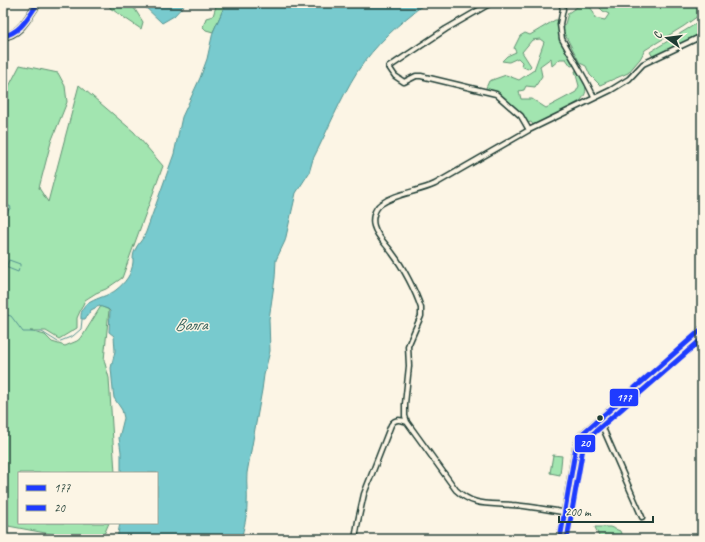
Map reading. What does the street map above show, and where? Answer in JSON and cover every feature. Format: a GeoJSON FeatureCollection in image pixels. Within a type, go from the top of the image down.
{"type":"FeatureCollection","features":[{"type":"Feature","properties":{"kind":"main road"},"geometry":{"type":"LineString","coordinates":[[3,36],[11,35],[17,32],[38,3]]}},
{"type":"Feature","properties":{"kind":"street"},"geometry":{"type":"LineString","coordinates":[[491,3],[446,29],[390,67],[400,81],[404,82],[416,76],[421,76],[496,94],[521,116],[529,130]]}},
{"type":"Feature","properties":{"kind":"street"},"geometry":{"type":"LineString","coordinates":[[561,3],[563,9],[560,24],[562,39],[594,98]]}},
{"type":"Feature","properties":{"kind":"street"},"geometry":{"type":"LineString","coordinates":[[566,513],[510,504],[481,504],[465,497],[456,490],[407,422],[404,406],[409,366],[408,346],[422,310],[418,299],[399,263],[375,230],[373,219],[376,209],[381,204],[393,198],[435,184],[529,130],[611,90],[629,79],[643,64],[702,36]]}},
{"type":"Feature","properties":{"kind":"street"},"geometry":{"type":"LineString","coordinates":[[560,539],[580,444],[586,434],[702,329]]}},
{"type":"Feature","properties":{"kind":"street"},"geometry":{"type":"LineString","coordinates":[[600,420],[702,336]]}},
{"type":"Feature","properties":{"kind":"street"},"geometry":{"type":"LineString","coordinates":[[355,539],[364,494],[391,425],[397,420],[407,422]]}},
{"type":"Feature","properties":{"kind":"street"},"geometry":{"type":"LineString","coordinates":[[600,420],[642,517]]}},
{"type":"Feature","properties":{"kind":"street"},"geometry":{"type":"LineString","coordinates":[[564,539],[566,513]]}},
{"type":"Feature","properties":{"kind":"green space"},"geometry":{"type":"Polygon","coordinates":[[[110,3],[131,3],[143,22],[141,29],[110,8],[110,3]]]}},
{"type":"Feature","properties":{"kind":"green space"},"geometry":{"type":"Polygon","coordinates":[[[217,3],[226,3],[213,32],[206,30],[203,27],[206,18],[213,16],[217,3]]]}},
{"type":"Feature","properties":{"kind":"green space"},"geometry":{"type":"Polygon","coordinates":[[[583,3],[586,3],[591,8],[595,18],[605,20],[609,14],[598,6],[600,3],[702,3],[702,40],[699,36],[653,57],[650,52],[699,22],[698,16],[645,50],[640,59],[628,73],[600,85],[590,75],[586,66],[580,63],[563,31],[568,13],[583,3]]]}},
{"type":"Feature","properties":{"kind":"green space"},"geometry":{"type":"Polygon","coordinates":[[[555,20],[560,20],[559,30],[575,65],[571,66],[566,59],[560,59],[552,66],[551,58],[540,66],[542,76],[535,87],[526,86],[524,90],[519,91],[521,99],[532,99],[546,108],[576,92],[579,86],[575,71],[578,70],[586,90],[580,101],[534,126],[531,122],[527,123],[497,94],[485,90],[489,81],[506,75],[519,80],[534,70],[544,42],[540,39],[532,40],[522,52],[531,66],[528,69],[521,66],[522,62],[518,58],[509,62],[502,61],[507,56],[516,52],[514,48],[520,36],[525,33],[530,35],[555,20]]]}},
{"type":"Feature","properties":{"kind":"green space"},"geometry":{"type":"Polygon","coordinates":[[[20,65],[58,73],[65,86],[67,102],[51,142],[39,188],[48,202],[79,85],[134,132],[163,166],[122,278],[106,289],[85,300],[77,318],[77,328],[59,339],[46,331],[30,331],[45,335],[52,342],[65,346],[82,337],[101,306],[109,310],[104,360],[109,378],[115,472],[18,472],[18,524],[109,524],[102,539],[77,539],[3,525],[3,98],[20,65]]]}},
{"type":"Feature","properties":{"kind":"green space"},"geometry":{"type":"Polygon","coordinates":[[[553,455],[562,456],[560,475],[550,473],[553,455]]]}},
{"type":"Feature","properties":{"kind":"green space"},"geometry":{"type":"Polygon","coordinates":[[[595,527],[610,527],[620,531],[623,539],[600,539],[595,527]]]}},
{"type":"Feature","properties":{"kind":"water"},"geometry":{"type":"Polygon","coordinates":[[[141,3],[186,3],[174,16],[162,23],[141,3]]]}},
{"type":"Feature","properties":{"kind":"water","name":"Волга"},"geometry":{"type":"Polygon","coordinates":[[[226,3],[426,3],[388,34],[357,72],[313,159],[309,173],[296,193],[285,241],[276,260],[269,319],[270,351],[264,375],[247,473],[246,513],[241,539],[117,539],[120,524],[158,524],[158,472],[121,472],[119,438],[124,418],[122,410],[114,398],[111,368],[115,351],[114,336],[109,332],[110,311],[99,306],[91,310],[85,319],[81,319],[81,312],[88,303],[116,290],[130,274],[134,252],[145,234],[174,154],[182,117],[207,59],[213,32],[226,3]]]}},
{"type":"Feature","properties":{"kind":"waterway"},"geometry":{"type":"LineString","coordinates":[[3,203],[11,207],[3,218]]}},
{"type":"Feature","properties":{"kind":"waterway"},"geometry":{"type":"LineString","coordinates":[[6,268],[9,260],[20,264],[20,266]]}},
{"type":"Feature","properties":{"kind":"waterway"},"geometry":{"type":"LineString","coordinates":[[3,266],[18,272],[19,269]]}},
{"type":"Feature","properties":{"kind":"waterway"},"geometry":{"type":"LineString","coordinates":[[3,314],[11,316],[23,332],[42,332],[58,342],[73,336],[81,329],[82,320]]}},
{"type":"Feature","properties":{"kind":"transit line","name":"177"},"geometry":{"type":"LineString","coordinates":[[3,36],[15,32],[24,24],[38,3]]}},
{"type":"Feature","properties":{"kind":"transit line","name":"177"},"geometry":{"type":"LineString","coordinates":[[560,539],[576,446],[581,435],[702,329]]}},
{"type":"Feature","properties":{"kind":"transit line","name":"20"},"geometry":{"type":"LineString","coordinates":[[567,539],[583,448],[587,439],[702,339]]}}]}
